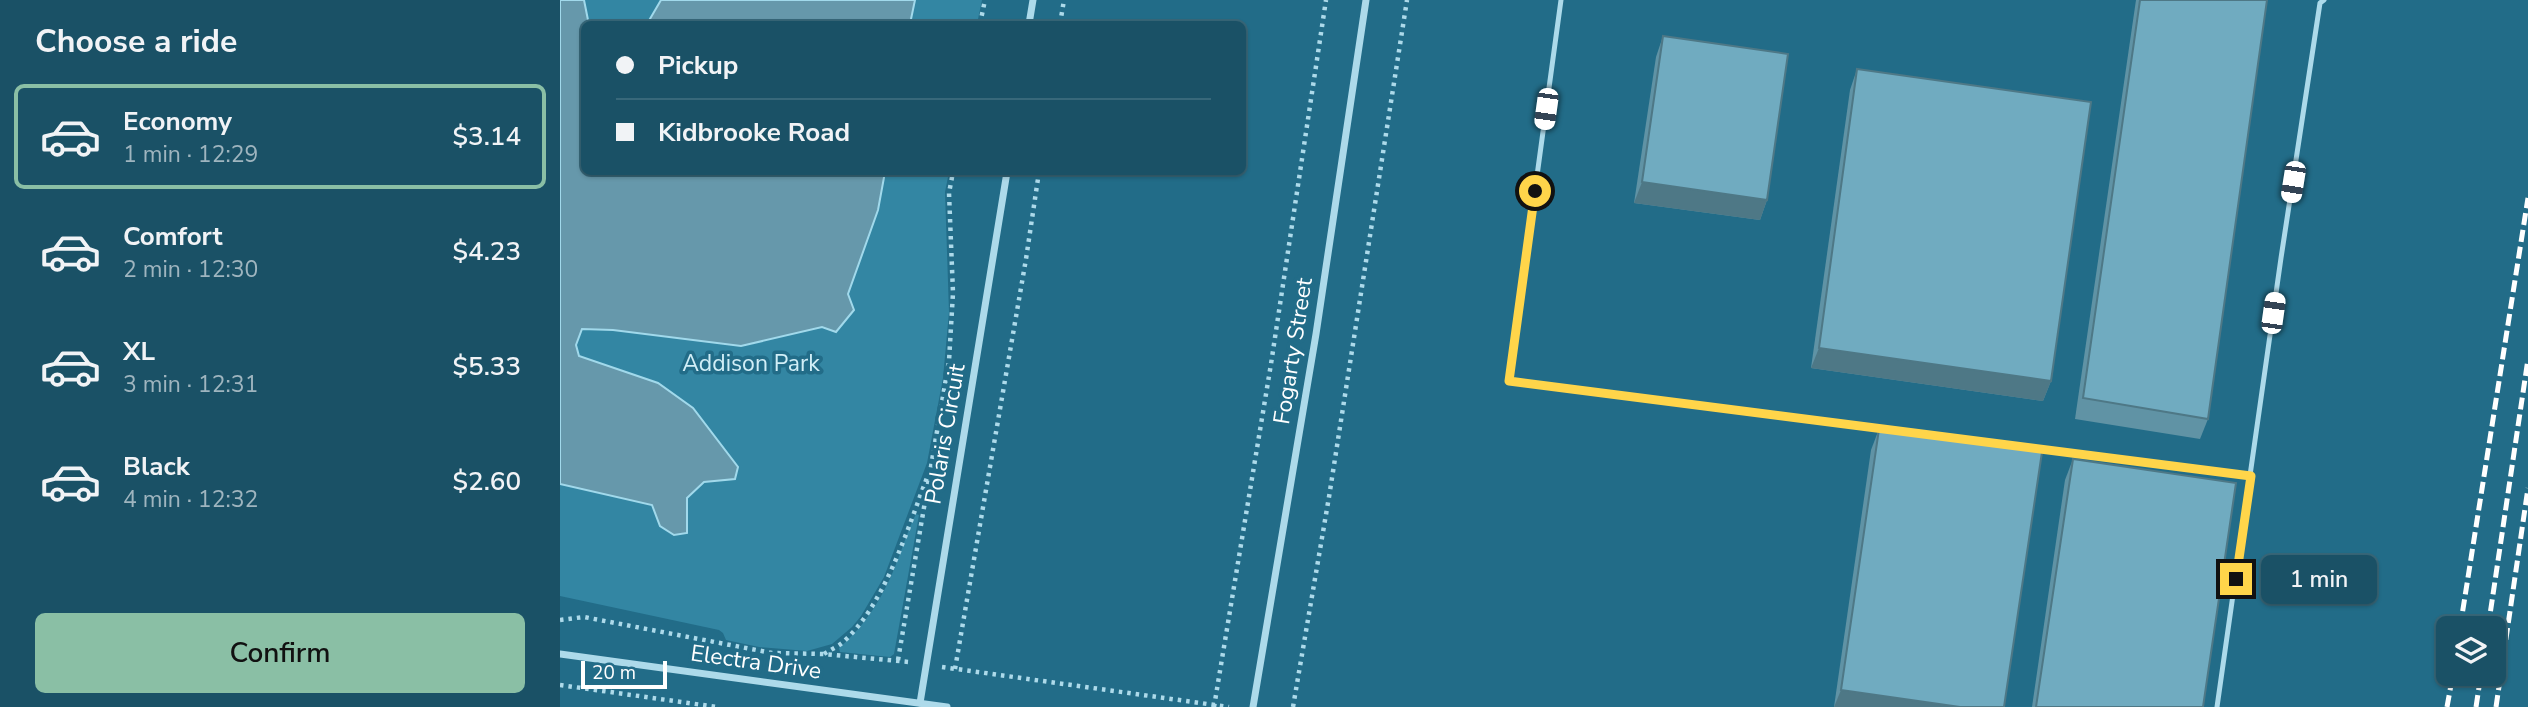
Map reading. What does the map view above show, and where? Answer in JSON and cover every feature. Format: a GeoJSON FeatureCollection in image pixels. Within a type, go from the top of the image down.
{"type":"FeatureCollection","features":[{"type":"Feature","properties":{"kind":"street"},"geometry":{"type":"LineString","coordinates":[[1030,21],[1033,0]]}},
{"type":"Feature","properties":{"kind":"street","name":"Fogarty Street"},"geometry":{"type":"LineString","coordinates":[[1253,707],[1316,334],[1366,0]]}},
{"type":"Feature","properties":{"kind":"street","name":"Polaris Circuit"},"geometry":{"type":"LineString","coordinates":[[920,704],[1006,175]]}},
{"type":"Feature","properties":{"kind":"street","name":"Electra Drive"},"geometry":{"type":"LineString","coordinates":[[560,654],[947,707]]}},
{"type":"Feature","properties":{"kind":"lane"},"geometry":{"type":"LineString","coordinates":[[1561,0],[1509,381],[2251,476]]}},
{"type":"Feature","properties":{"kind":"lane"},"geometry":{"type":"LineString","coordinates":[[2217,707],[2289,205],[2320,4],[2324,0]]}},
{"type":"Feature","properties":{"kind":"path"},"geometry":{"type":"LineString","coordinates":[[981,21],[985,0]]}},
{"type":"Feature","properties":{"kind":"path"},"geometry":{"type":"LineString","coordinates":[[1060,21],[1064,0]]}},
{"type":"Feature","properties":{"kind":"path"},"geometry":{"type":"LineString","coordinates":[[1214,706],[1271,363],[1326,0]]}},
{"type":"Feature","properties":{"kind":"path"},"geometry":{"type":"LineString","coordinates":[[1293,707],[1407,0]]}},
{"type":"Feature","properties":{"kind":"path"},"geometry":{"type":"LineString","coordinates":[[898,660],[949,361],[953,293],[948,192],[952,175]]}},
{"type":"Feature","properties":{"kind":"path"},"geometry":{"type":"LineString","coordinates":[[955,669],[1038,175]]}},
{"type":"Feature","properties":{"kind":"path"},"geometry":{"type":"LineString","coordinates":[[822,654],[842,643],[862,620],[882,588],[932,464]]}},
{"type":"Feature","properties":{"kind":"path"},"geometry":{"type":"LineString","coordinates":[[560,620],[584,617],[668,631],[753,650],[898,660],[1229,707]]}},
{"type":"Feature","properties":{"kind":"path"},"geometry":{"type":"LineString","coordinates":[[560,685],[717,707]]}},
{"type":"Feature","properties":{"kind":"green space","name":"Addison Park"},"geometry":{"type":"Polygon","coordinates":[[[560,0],[982,0],[978,21],[581,21],[581,175],[948,175],[945,192],[949,312],[943,378],[927,463],[884,577],[861,616],[832,644],[807,651],[759,647],[726,640],[719,630],[560,596],[560,0]]]}},
{"type":"Feature","properties":{"kind":"green space"},"geometry":{"type":"Polygon","coordinates":[[[916,514],[919,515],[894,654],[890,657],[840,652],[839,648],[867,619],[881,596],[916,514]]]}},
{"type":"Feature","properties":{"kind":"shaded area"},"geometry":{"type":"Polygon","coordinates":[[[560,0],[584,0],[590,21],[581,21],[581,175],[884,175],[878,210],[848,294],[854,310],[836,332],[822,327],[741,346],[613,330],[582,329],[576,345],[579,356],[658,383],[693,408],[738,467],[735,479],[704,482],[687,498],[687,533],[674,535],[660,526],[652,505],[560,484],[560,0]]]}},
{"type":"Feature","properties":{"kind":"shaded area"},"geometry":{"type":"Polygon","coordinates":[[[661,0],[915,0],[911,21],[649,21],[661,0]]]}},
{"type":"Feature","properties":{"kind":"building"},"geometry":{"type":"Polygon","coordinates":[[[2140,0],[2267,0],[2208,419],[2083,398],[2140,0]]]}},
{"type":"Feature","properties":{"kind":"building"},"geometry":{"type":"Polygon","coordinates":[[[1663,36],[1788,54],[1767,200],[1642,182],[1663,36]]]}},
{"type":"Feature","properties":{"kind":"building"},"geometry":{"type":"Polygon","coordinates":[[[1857,69],[2091,102],[2051,381],[1819,348],[1857,69]]]}},
{"type":"Feature","properties":{"kind":"building"},"geometry":{"type":"Polygon","coordinates":[[[1879,429],[2042,452],[2004,707],[1960,707],[1841,690],[1879,429]]]}},
{"type":"Feature","properties":{"kind":"building"},"geometry":{"type":"Polygon","coordinates":[[[2073,459],[2236,483],[2203,707],[2036,707],[2073,459]]]}},
{"type":"Feature","properties":{"kind":"railway"},"geometry":{"type":"LineString","coordinates":[[2462,616],[2528,198]]}},
{"type":"Feature","properties":{"kind":"railway"},"geometry":{"type":"LineString","coordinates":[[2490,616],[2528,359]]}},
{"type":"Feature","properties":{"kind":"railway"},"geometry":{"type":"LineString","coordinates":[[2496,707],[2528,488]]}},
{"type":"Feature","properties":{"kind":"railway"},"geometry":{"type":"LineString","coordinates":[[2447,707],[2451,686]]}},
{"type":"Feature","properties":{"kind":"railway"},"geometry":{"type":"LineString","coordinates":[[2476,707],[2479,686]]}},
{"type":"Feature","properties":{"kind":"route"},"geometry":{"type":"LineString","coordinates":[[1535,191],[1509,381],[2251,476],[2236,579]]}}]}
